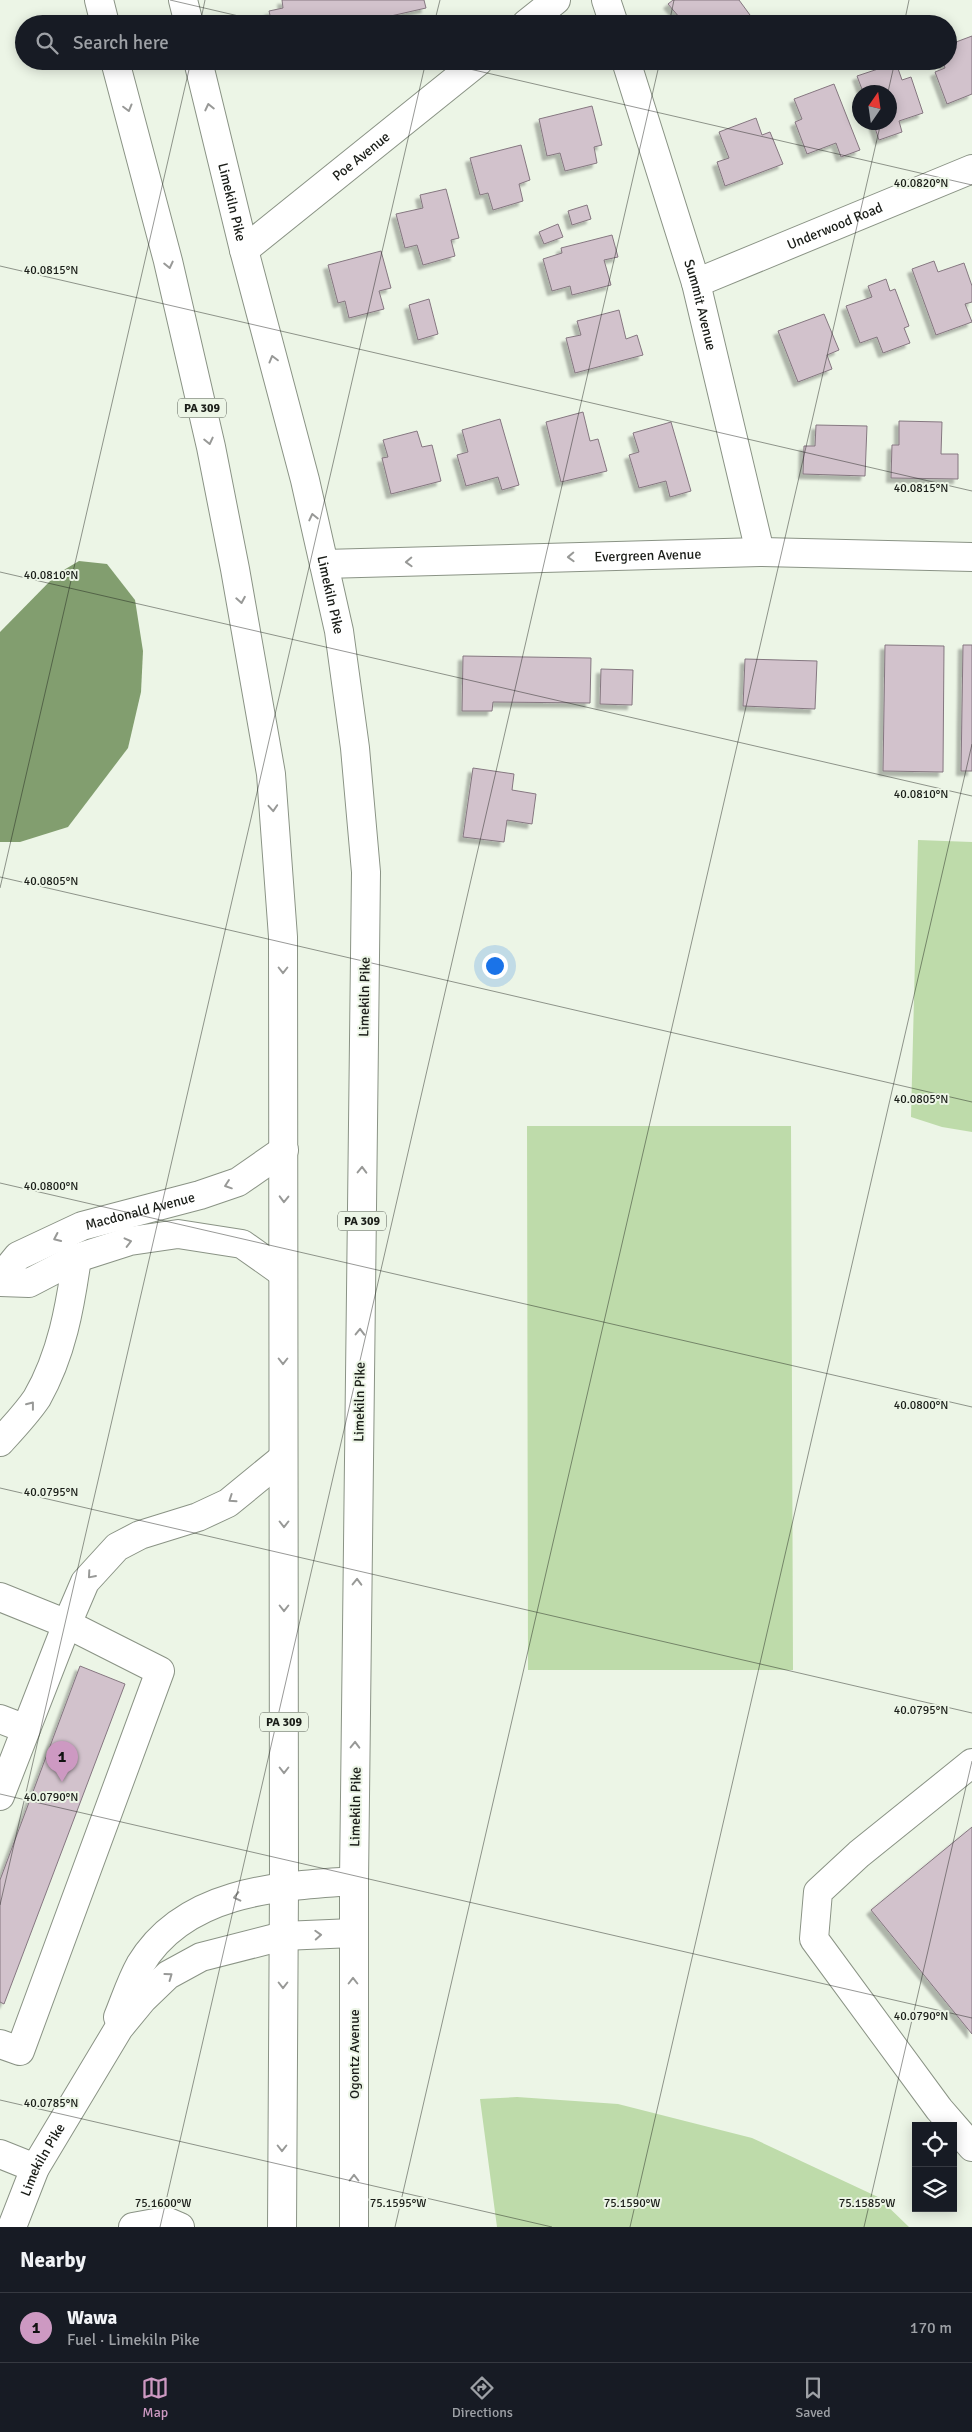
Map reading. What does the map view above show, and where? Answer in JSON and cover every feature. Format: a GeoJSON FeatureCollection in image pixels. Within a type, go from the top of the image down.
{"type":"FeatureCollection","features":[{"type":"Feature","properties":{"kind":"main road"},"geometry":{"type":"LineString","coordinates":[[99,0],[103,15]]}},
{"type":"Feature","properties":{"kind":"main road"},"geometry":{"type":"LineString","coordinates":[[184,0],[187,15]]}},
{"type":"Feature","properties":{"kind":"main road"},"geometry":{"type":"LineString","coordinates":[[537,15],[556,0]]}},
{"type":"Feature","properties":{"kind":"main road"},"geometry":{"type":"LineString","coordinates":[[606,0],[611,15]]}},
{"type":"Feature","properties":{"kind":"main road","name":"PA 309"},"geometry":{"type":"LineString","coordinates":[[117,70],[168,261],[211,447],[235,569],[270,774],[283,937],[284,1886],[282,2227]]}},
{"type":"Feature","properties":{"kind":"main road","name":"Limekiln Pike"},"geometry":{"type":"LineString","coordinates":[[94,2071],[140,1965],[158,1940],[180,1922],[217,1902],[284,1886],[354,1881],[366,872],[355,748],[339,630],[305,480],[244,250],[200,70]]}},
{"type":"Feature","properties":{"kind":"main road","name":"Poe Avenue"},"geometry":{"type":"LineString","coordinates":[[244,250],[468,70]]}},
{"type":"Feature","properties":{"kind":"main road","name":"Summit Avenue"},"geometry":{"type":"LineString","coordinates":[[629,70],[696,283],[760,552]]}},
{"type":"Feature","properties":{"kind":"main road","name":"Underwood Road"},"geometry":{"type":"LineString","coordinates":[[696,283],[972,169]]}},
{"type":"Feature","properties":{"kind":"main road","name":"Evergreen Avenue"},"geometry":{"type":"LineString","coordinates":[[324,564],[760,552],[972,557]]}},
{"type":"Feature","properties":{"kind":"main road","name":"Macdonald Avenue"},"geometry":{"type":"LineString","coordinates":[[0,1278],[18,1256],[82,1226],[200,1195],[238,1182],[284,1150]]}},
{"type":"Feature","properties":{"kind":"main road","name":"Macdonald Avenue"},"geometry":{"type":"LineString","coordinates":[[0,1282],[28,1283],[76,1258],[130,1241],[178,1234],[242,1244],[283,1273]]}},
{"type":"Feature","properties":{"kind":"main road"},"geometry":{"type":"LineString","coordinates":[[0,1442],[36,1398],[55,1359],[68,1317],[76,1258]]}},
{"type":"Feature","properties":{"kind":"main road"},"geometry":{"type":"LineString","coordinates":[[0,1796],[85,1582],[117,1547],[140,1535],[198,1517],[228,1503],[283,1458]]}},
{"type":"Feature","properties":{"kind":"main road"},"geometry":{"type":"LineString","coordinates":[[0,1597],[67,1624],[160,1671],[20,2051],[0,2044]]}},
{"type":"Feature","properties":{"kind":"main road"},"geometry":{"type":"LineString","coordinates":[[0,1718],[26,1729]]}},
{"type":"Feature","properties":{"kind":"main road"},"geometry":{"type":"LineString","coordinates":[[972,1763],[859,1854],[818,1892],[814,1939],[939,2109],[972,2147]]}},
{"type":"Feature","properties":{"kind":"main road","name":"Ogontz Avenue"},"geometry":{"type":"LineString","coordinates":[[354,1881],[354,2227]]}},
{"type":"Feature","properties":{"kind":"main road","name":"Limekiln Pike"},"geometry":{"type":"LineString","coordinates":[[12,2227],[34,2168],[119,2028],[142,2000],[168,1975],[201,1956],[283,1936],[354,1933]]}},
{"type":"Feature","properties":{"kind":"main road"},"geometry":{"type":"LineString","coordinates":[[0,2154],[34,2168]]}},
{"type":"Feature","properties":{"kind":"main road"},"geometry":{"type":"LineString","coordinates":[[133,2227],[166,2221],[180,2227]]}},
{"type":"Feature","properties":{"kind":"shaded area"},"geometry":{"type":"Polygon","coordinates":[[[79,561],[107,564],[135,600],[143,651],[141,692],[128,748],[68,827],[20,842],[0,842],[0,632],[57,574],[79,561]]]}},
{"type":"Feature","properties":{"kind":"shaded area"},"geometry":{"type":"Polygon","coordinates":[[[918,840],[972,842],[972,1132],[942,1127],[911,1117],[918,840]]]}},
{"type":"Feature","properties":{"kind":"shaded area"},"geometry":{"type":"Polygon","coordinates":[[[527,1126],[791,1126],[793,1670],[528,1670],[527,1126]]]}},
{"type":"Feature","properties":{"kind":"shaded area"},"geometry":{"type":"Polygon","coordinates":[[[517,2097],[618,2104],[752,2138],[878,2197],[909,2227],[497,2227],[480,2099],[517,2097]]]}},
{"type":"Feature","properties":{"kind":"building"},"geometry":{"type":"Polygon","coordinates":[[[282,0],[424,0],[426,8],[395,15],[270,15],[269,11],[283,8],[282,0]]]}},
{"type":"Feature","properties":{"kind":"building"},"geometry":{"type":"Polygon","coordinates":[[[673,0],[739,0],[750,15],[677,15],[668,4],[673,0]]]}},
{"type":"Feature","properties":{"kind":"building"},"geometry":{"type":"Polygon","coordinates":[[[972,36],[972,94],[947,104],[935,72],[940,70],[957,70],[957,42],[972,36]]]}},
{"type":"Feature","properties":{"kind":"building"},"geometry":{"type":"Polygon","coordinates":[[[875,70],[898,70],[902,80],[911,77],[923,113],[899,121],[902,132],[879,140],[876,130],[897,130],[897,85],[860,85],[857,76],[875,70]]]}},
{"type":"Feature","properties":{"kind":"building"},"geometry":{"type":"Polygon","coordinates":[[[834,84],[860,150],[841,157],[836,143],[807,154],[795,122],[802,119],[794,99],[834,84]]]}},
{"type":"Feature","properties":{"kind":"building"},"geometry":{"type":"Polygon","coordinates":[[[592,106],[602,145],[594,147],[597,163],[565,171],[560,153],[547,156],[539,119],[592,106]]]}},
{"type":"Feature","properties":{"kind":"building"},"geometry":{"type":"Polygon","coordinates":[[[756,118],[762,135],[770,132],[783,164],[725,186],[717,162],[729,158],[719,132],[756,118]]]}},
{"type":"Feature","properties":{"kind":"building"},"geometry":{"type":"Polygon","coordinates":[[[521,145],[530,180],[519,184],[523,201],[493,210],[488,193],[480,195],[470,158],[521,145]]]}},
{"type":"Feature","properties":{"kind":"building"},"geometry":{"type":"Polygon","coordinates":[[[446,189],[459,238],[451,240],[455,256],[423,265],[417,245],[405,248],[396,214],[423,208],[420,195],[446,189]]]}},
{"type":"Feature","properties":{"kind":"building"},"geometry":{"type":"Polygon","coordinates":[[[587,205],[591,219],[572,225],[568,211],[587,205]]]}},
{"type":"Feature","properties":{"kind":"building"},"geometry":{"type":"Polygon","coordinates":[[[558,224],[563,237],[544,244],[539,232],[558,224]]]}},
{"type":"Feature","properties":{"kind":"building"},"geometry":{"type":"Polygon","coordinates":[[[612,235],[618,257],[604,260],[611,285],[572,295],[570,286],[552,291],[543,259],[562,253],[561,248],[612,235]]]}},
{"type":"Feature","properties":{"kind":"building"},"geometry":{"type":"Polygon","coordinates":[[[381,251],[391,288],[379,291],[384,309],[349,318],[345,301],[338,303],[328,265],[381,251]]]}},
{"type":"Feature","properties":{"kind":"building"},"geometry":{"type":"Polygon","coordinates":[[[934,261],[938,272],[964,263],[972,286],[972,302],[965,304],[972,322],[936,335],[912,269],[934,261]]]}},
{"type":"Feature","properties":{"kind":"building"},"geometry":{"type":"Polygon","coordinates":[[[886,279],[890,291],[895,289],[909,326],[904,328],[910,343],[883,353],[877,337],[860,343],[846,306],[872,297],[868,286],[886,279]]]}},
{"type":"Feature","properties":{"kind":"building"},"geometry":{"type":"Polygon","coordinates":[[[429,299],[438,334],[418,340],[409,305],[429,299]]]}},
{"type":"Feature","properties":{"kind":"building"},"geometry":{"type":"Polygon","coordinates":[[[619,310],[626,339],[637,335],[643,355],[575,373],[566,338],[581,335],[577,321],[619,310]]]}},
{"type":"Feature","properties":{"kind":"building"},"geometry":{"type":"Polygon","coordinates":[[[824,314],[839,350],[827,355],[832,369],[798,382],[778,331],[824,314]]]}},
{"type":"Feature","properties":{"kind":"building"},"geometry":{"type":"Polygon","coordinates":[[[583,412],[590,441],[598,439],[607,471],[561,482],[546,422],[583,412]]]}},
{"type":"Feature","properties":{"kind":"building"},"geometry":{"type":"Polygon","coordinates":[[[500,419],[519,485],[502,490],[498,477],[466,486],[457,455],[468,452],[462,430],[500,419]]]}},
{"type":"Feature","properties":{"kind":"building"},"geometry":{"type":"Polygon","coordinates":[[[899,421],[942,422],[941,454],[958,454],[958,479],[891,478],[892,445],[899,445],[899,421]]]}},
{"type":"Feature","properties":{"kind":"building"},"geometry":{"type":"Polygon","coordinates":[[[671,422],[691,491],[670,497],[666,481],[639,488],[629,455],[639,452],[633,433],[671,422]]]}},
{"type":"Feature","properties":{"kind":"building"},"geometry":{"type":"Polygon","coordinates":[[[816,425],[867,426],[865,476],[803,474],[804,446],[815,446],[816,425]]]}},
{"type":"Feature","properties":{"kind":"building"},"geometry":{"type":"Polygon","coordinates":[[[417,431],[422,447],[432,445],[441,481],[391,494],[382,458],[388,457],[383,440],[417,431]]]}},
{"type":"Feature","properties":{"kind":"building"},"geometry":{"type":"Polygon","coordinates":[[[885,645],[944,646],[943,772],[883,771],[885,645]]]}},
{"type":"Feature","properties":{"kind":"building"},"geometry":{"type":"Polygon","coordinates":[[[963,645],[972,645],[972,771],[961,771],[963,645]]]}},
{"type":"Feature","properties":{"kind":"building"},"geometry":{"type":"Polygon","coordinates":[[[463,656],[591,658],[590,703],[493,702],[492,711],[462,711],[463,656]]]}},
{"type":"Feature","properties":{"kind":"building"},"geometry":{"type":"Polygon","coordinates":[[[745,659],[817,661],[815,709],[743,706],[745,659]]]}},
{"type":"Feature","properties":{"kind":"building"},"geometry":{"type":"Polygon","coordinates":[[[601,669],[633,670],[632,705],[600,704],[601,669]]]}},
{"type":"Feature","properties":{"kind":"building"},"geometry":{"type":"Polygon","coordinates":[[[473,768],[514,774],[512,790],[536,794],[532,824],[507,820],[504,842],[463,837],[473,768]]]}},
{"type":"Feature","properties":{"kind":"building"},"geometry":{"type":"Polygon","coordinates":[[[80,1666],[125,1684],[4,2004],[0,2002],[0,1880],[80,1666]]]}},
{"type":"Feature","properties":{"kind":"building"},"geometry":{"type":"Polygon","coordinates":[[[972,1827],[972,2034],[871,1910],[972,1827]]]}},
{"type":"Feature","properties":{"kind":"place","name":"Wawa"},"geometry":{"type":"Point","coordinates":[62,1782]}}]}
